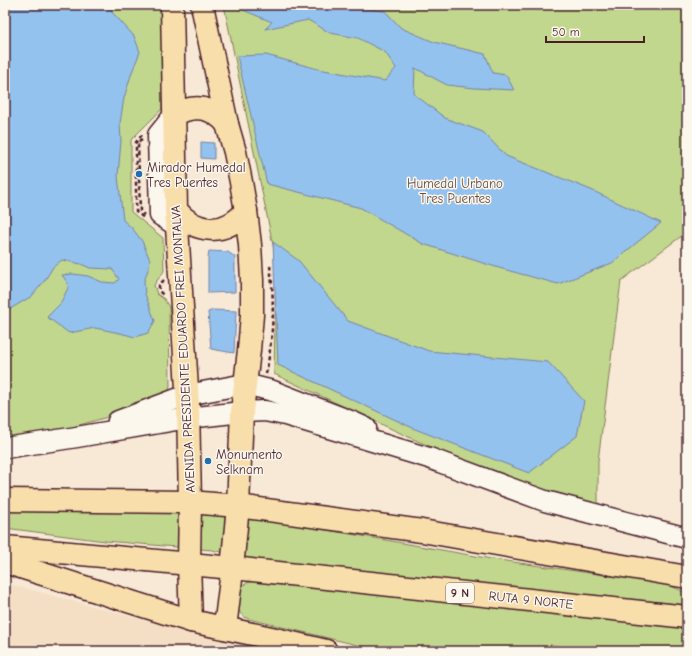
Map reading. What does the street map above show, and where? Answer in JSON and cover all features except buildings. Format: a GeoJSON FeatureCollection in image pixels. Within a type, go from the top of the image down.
{"type":"FeatureCollection","features":[{"type":"Feature","properties":{"kind":"main road","name":"AVENIDA PRESIDENTE EDUARDO FREI MONTALVA"},"geometry":{"type":"LineString","coordinates":[[172,5],[176,218],[188,418],[190,621]]}},
{"type":"Feature","properties":{"kind":"main road"},"geometry":{"type":"LineString","coordinates":[[202,5],[241,182],[246,211],[252,273],[252,315],[242,412],[238,506],[233,568],[225,628]]}},
{"type":"Feature","properties":{"kind":"main road"},"geometry":{"type":"LineString","coordinates":[[174,115],[189,108],[205,109],[218,115],[227,124]]}},
{"type":"Feature","properties":{"kind":"main road"},"geometry":{"type":"LineString","coordinates":[[176,218],[181,217],[196,226],[214,229],[229,225],[242,216],[246,211]]}},
{"type":"Feature","properties":{"kind":"main road"},"geometry":{"type":"LineString","coordinates":[[5,500],[190,502],[238,506],[422,531],[687,577]]}},
{"type":"Feature","properties":{"kind":"main road","name":"RUTA 9 NORTE"},"geometry":{"type":"LineString","coordinates":[[5,547],[233,568],[687,617]]}},
{"type":"Feature","properties":{"kind":"main road"},"geometry":{"type":"LineString","coordinates":[[5,562],[190,621],[225,628],[269,644],[326,651]]}},
{"type":"Feature","properties":{"kind":"street"},"geometry":{"type":"LineString","coordinates":[[77,437],[187,394],[245,384],[273,391],[353,422],[429,458]]}},
{"type":"Feature","properties":{"kind":"street"},"geometry":{"type":"LineString","coordinates":[[5,448],[188,418],[265,411],[285,415],[429,458],[545,501],[687,538]]}},
{"type":"Feature","properties":{"kind":"shaded area"},"geometry":{"type":"Polygon","coordinates":[[[5,583],[243,646],[261,651],[5,651],[5,583]]]}},
{"type":"Feature","properties":{"kind":"green space"},"geometry":{"type":"Polygon","coordinates":[[[5,5],[163,5],[164,42],[162,109],[131,140],[131,212],[163,238],[164,271],[154,285],[157,294],[164,299],[169,307],[170,387],[167,394],[118,414],[55,432],[5,441],[5,5]]]}},
{"type":"Feature","properties":{"kind":"green space","name":"Humedal Urbano Tres Puentes"},"geometry":{"type":"Polygon","coordinates":[[[224,5],[687,5],[687,232],[621,281],[598,461],[598,504],[509,480],[413,439],[274,374],[276,260],[224,5]]]}},
{"type":"Feature","properties":{"kind":"green space"},"geometry":{"type":"Polygon","coordinates":[[[5,507],[201,509],[492,559],[666,584],[687,593],[687,605],[255,560],[212,550],[105,541],[5,528],[5,507]]]}},
{"type":"Feature","properties":{"kind":"green space"},"geometry":{"type":"Polygon","coordinates":[[[254,581],[687,625],[687,651],[596,651],[550,645],[549,651],[382,651],[245,617],[237,608],[240,588],[246,583],[254,581]]]}},
{"type":"Feature","properties":{"kind":"water"},"geometry":{"type":"Polygon","coordinates":[[[5,5],[109,5],[112,12],[134,36],[140,52],[124,98],[120,123],[121,141],[118,176],[123,220],[132,228],[142,241],[150,260],[144,281],[145,294],[155,321],[148,333],[135,337],[95,328],[69,333],[47,317],[60,304],[68,288],[67,282],[62,275],[73,274],[88,276],[102,282],[115,283],[119,279],[112,269],[90,268],[81,264],[62,260],[53,267],[32,296],[5,312],[5,5]]]}},
{"type":"Feature","properties":{"kind":"water"},"geometry":{"type":"Polygon","coordinates":[[[231,5],[346,5],[346,7],[385,11],[401,28],[434,42],[485,54],[493,73],[506,75],[514,90],[447,85],[415,68],[414,94],[445,118],[483,132],[506,156],[591,190],[661,223],[612,263],[558,284],[499,268],[423,244],[361,208],[267,184],[237,56],[266,55],[318,69],[385,81],[396,68],[385,52],[358,38],[330,33],[308,20],[265,29],[272,22],[231,5]]]}},
{"type":"Feature","properties":{"kind":"water"},"geometry":{"type":"Polygon","coordinates":[[[201,142],[214,143],[214,159],[201,158],[201,142]]]}},
{"type":"Feature","properties":{"kind":"water"},"geometry":{"type":"Polygon","coordinates":[[[273,242],[299,261],[348,321],[429,351],[548,362],[584,401],[577,436],[529,473],[415,429],[278,365],[273,242]]]}},
{"type":"Feature","properties":{"kind":"water"},"geometry":{"type":"Polygon","coordinates":[[[209,251],[228,252],[235,257],[235,292],[208,293],[209,251]]]}},
{"type":"Feature","properties":{"kind":"water"},"geometry":{"type":"Polygon","coordinates":[[[213,310],[236,311],[234,353],[211,349],[208,312],[213,310]]]}},
{"type":"Feature","properties":{"kind":"place","name":"Mirador Humedal Tres Puentes"},"geometry":{"type":"Point","coordinates":[139,174]}},
{"type":"Feature","properties":{"kind":"place","name":"Monumento Selknam"},"geometry":{"type":"Point","coordinates":[208,461]}}]}
